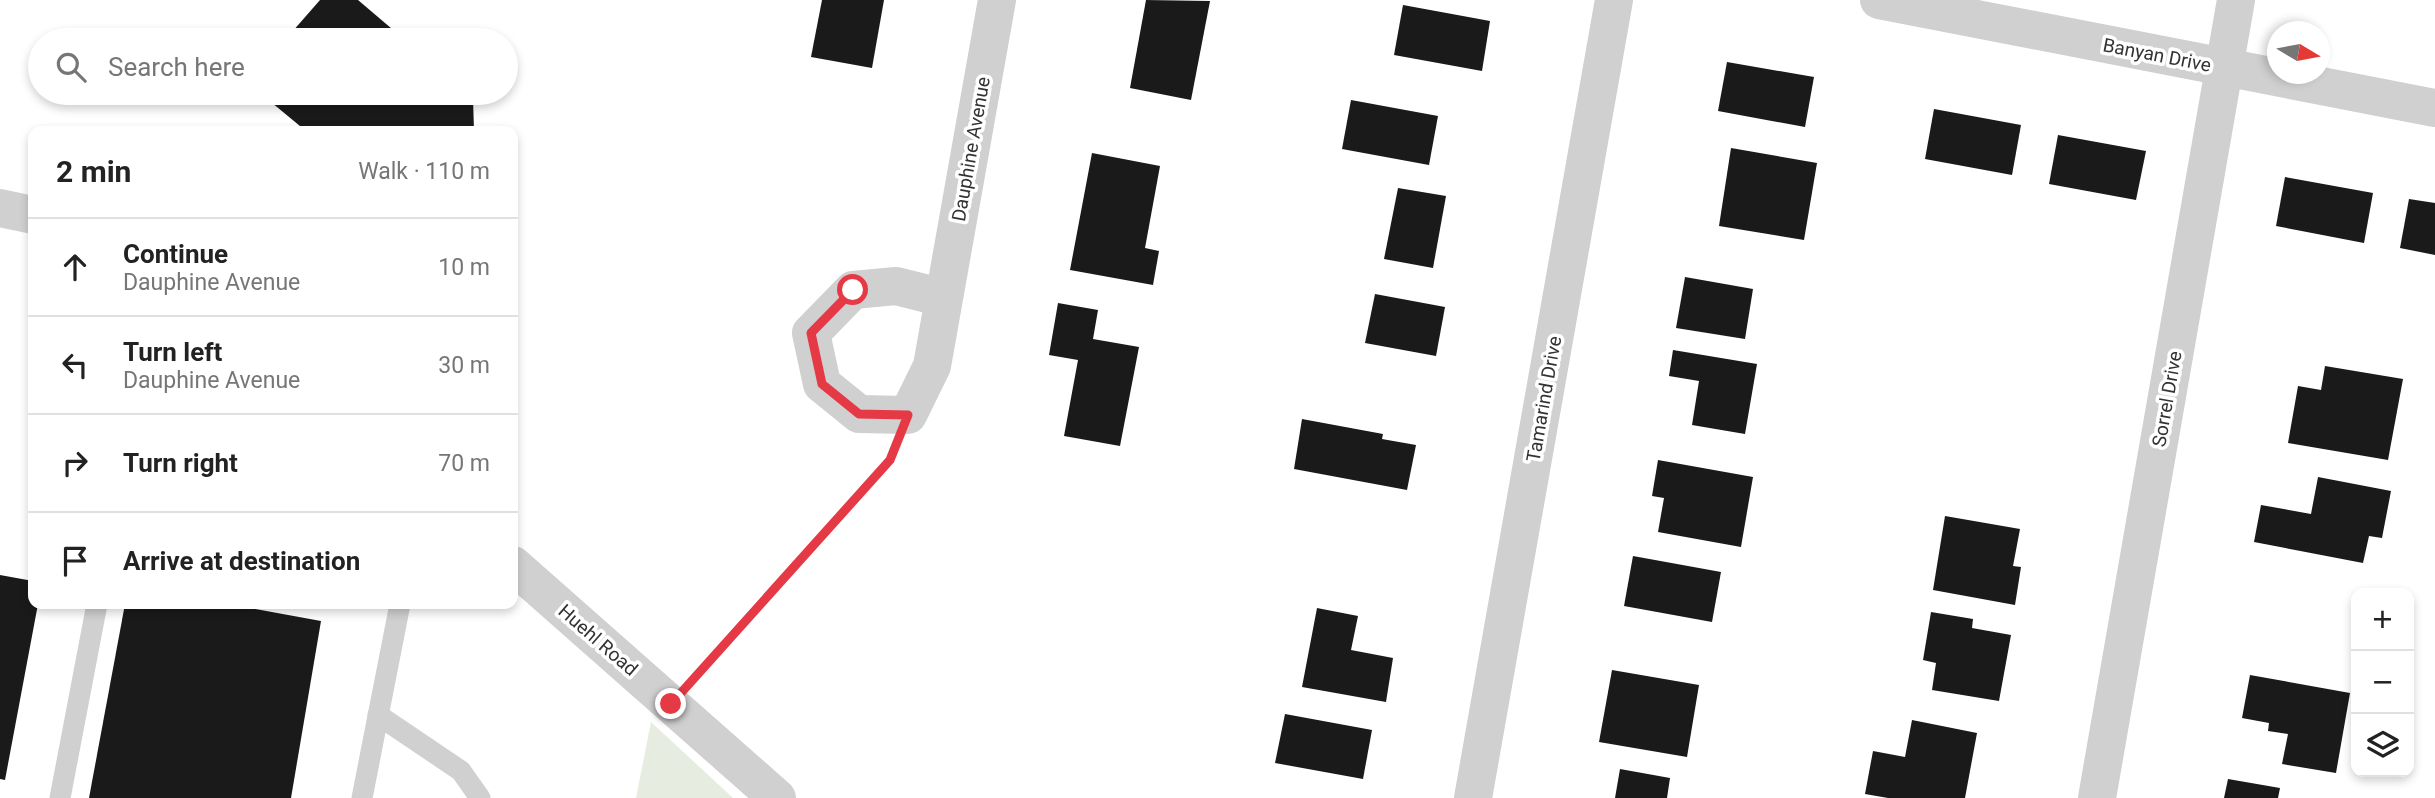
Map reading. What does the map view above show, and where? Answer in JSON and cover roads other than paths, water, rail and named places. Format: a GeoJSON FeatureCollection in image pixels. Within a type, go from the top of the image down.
{"type":"FeatureCollection","features":[{"type":"Feature","properties":{"kind":"street","name":"Dauphine Avenue"},"geometry":{"type":"LineString","coordinates":[[944,298],[896,286],[853,290],[811,333],[822,384],[859,414],[908,415],[933,366],[997,0]]}},
{"type":"Feature","properties":{"kind":"street","name":"Tamarind Drive"},"geometry":{"type":"LineString","coordinates":[[1473,798],[1614,0]]}},
{"type":"Feature","properties":{"kind":"street","name":"Banyan Drive"},"geometry":{"type":"LineString","coordinates":[[1879,0],[2435,108]]}},
{"type":"Feature","properties":{"kind":"street","name":"Sorrel Drive"},"geometry":{"type":"LineString","coordinates":[[2097,798],[2236,0]]}},
{"type":"Feature","properties":{"kind":"street"},"geometry":{"type":"LineString","coordinates":[[0,208],[28,214]]}},
{"type":"Feature","properties":{"kind":"street","name":"Huehl Road"},"geometry":{"type":"LineString","coordinates":[[518,569],[777,798]]}},
{"type":"Feature","properties":{"kind":"lane"},"geometry":{"type":"LineString","coordinates":[[60,798],[96,609]]}},
{"type":"Feature","properties":{"kind":"lane"},"geometry":{"type":"LineString","coordinates":[[362,798],[399,609]]}},
{"type":"Feature","properties":{"kind":"lane"},"geometry":{"type":"LineString","coordinates":[[378,715],[461,771],[480,798]]}}]}
